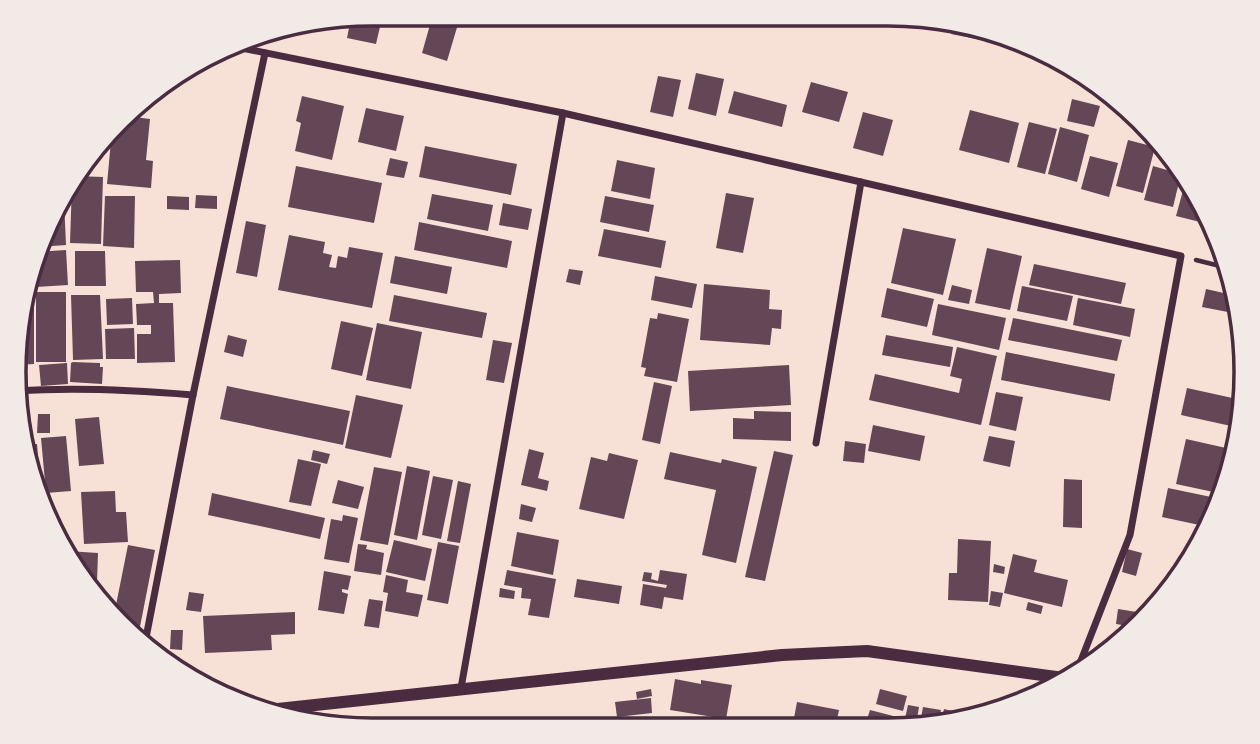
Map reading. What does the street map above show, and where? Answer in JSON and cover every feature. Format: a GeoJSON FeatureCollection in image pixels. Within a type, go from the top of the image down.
{"type":"FeatureCollection","features":[{"type":"Feature","properties":{"kind":"street"},"geometry":{"type":"LineString","coordinates":[[249,50],[563,113],[1181,256],[1130,535],[1082,657]]}},
{"type":"Feature","properties":{"kind":"street"},"geometry":{"type":"LineString","coordinates":[[147,634],[265,53]]}},
{"type":"Feature","properties":{"kind":"street"},"geometry":{"type":"LineString","coordinates":[[461,688],[563,113]]}},
{"type":"Feature","properties":{"kind":"street"},"geometry":{"type":"LineString","coordinates":[[816,443],[861,182]]}},
{"type":"Feature","properties":{"kind":"street"},"geometry":{"type":"LineString","coordinates":[[27,390],[116,389],[194,395]]}},
{"type":"Feature","properties":{"kind":"street"},"geometry":{"type":"LineString","coordinates":[[290,708],[782,655],[867,651],[1051,676]]}},
{"type":"Feature","properties":{"kind":"path"},"geometry":{"type":"LineString","coordinates":[[1181,256],[1216,265]]}},
{"type":"Feature","properties":{"kind":"building"},"geometry":{"type":"Polygon","coordinates":[[[380,26],[376,44],[347,38],[349,27],[380,26]]]}},
{"type":"Feature","properties":{"kind":"building"},"geometry":{"type":"Polygon","coordinates":[[[430,26],[457,26],[447,61],[422,53],[430,26]]]}},
{"type":"Feature","properties":{"kind":"building"},"geometry":{"type":"Polygon","coordinates":[[[955,33],[987,41],[951,34],[955,33]]]}},
{"type":"Feature","properties":{"kind":"building"},"geometry":{"type":"Polygon","coordinates":[[[696,73],[724,79],[716,116],[688,109],[696,73]]]}},
{"type":"Feature","properties":{"kind":"building"},"geometry":{"type":"Polygon","coordinates":[[[658,76],[681,80],[673,117],[650,112],[658,76]]]}},
{"type":"Feature","properties":{"kind":"building"},"geometry":{"type":"Polygon","coordinates":[[[811,82],[848,92],[839,122],[802,112],[811,82]]]}},
{"type":"Feature","properties":{"kind":"building"},"geometry":{"type":"Polygon","coordinates":[[[734,91],[787,105],[782,127],[728,113],[734,91]]]}},
{"type":"Feature","properties":{"kind":"building"},"geometry":{"type":"Polygon","coordinates":[[[302,96],[344,106],[332,160],[295,151],[301,123],[296,121],[302,96]]]}},
{"type":"Feature","properties":{"kind":"building"},"geometry":{"type":"Polygon","coordinates":[[[1072,99],[1100,106],[1094,127],[1067,121],[1072,99]]]}},
{"type":"Feature","properties":{"kind":"building"},"geometry":{"type":"Polygon","coordinates":[[[366,108],[404,116],[396,151],[358,142],[366,108]]]}},
{"type":"Feature","properties":{"kind":"building"},"geometry":{"type":"Polygon","coordinates":[[[970,110],[1019,123],[1009,163],[959,150],[970,110]]]}},
{"type":"Feature","properties":{"kind":"building"},"geometry":{"type":"Polygon","coordinates":[[[863,112],[893,120],[883,156],[853,148],[863,112]]]}},
{"type":"Feature","properties":{"kind":"building"},"geometry":{"type":"Polygon","coordinates":[[[138,118],[150,119],[146,160],[153,161],[151,188],[107,184],[111,146],[138,118]]]}},
{"type":"Feature","properties":{"kind":"building"},"geometry":{"type":"Polygon","coordinates":[[[1029,122],[1057,129],[1045,174],[1017,167],[1029,122]]]}},
{"type":"Feature","properties":{"kind":"building"},"geometry":{"type":"Polygon","coordinates":[[[1060,127],[1089,135],[1077,182],[1048,174],[1060,127]]]}},
{"type":"Feature","properties":{"kind":"building"},"geometry":{"type":"Polygon","coordinates":[[[1128,140],[1149,145],[1154,151],[1143,193],[1116,186],[1128,140]]]}},
{"type":"Feature","properties":{"kind":"building"},"geometry":{"type":"Polygon","coordinates":[[[425,146],[517,164],[511,195],[419,177],[425,146]]]}},
{"type":"Feature","properties":{"kind":"building"},"geometry":{"type":"Polygon","coordinates":[[[1090,156],[1118,163],[1109,197],[1081,189],[1090,156]]]}},
{"type":"Feature","properties":{"kind":"building"},"geometry":{"type":"Polygon","coordinates":[[[390,158],[408,162],[404,178],[386,175],[390,158]]]}},
{"type":"Feature","properties":{"kind":"building"},"geometry":{"type":"Polygon","coordinates":[[[617,160],[655,168],[650,199],[611,191],[617,160]]]}},
{"type":"Feature","properties":{"kind":"building"},"geometry":{"type":"Polygon","coordinates":[[[296,166],[382,183],[374,223],[288,207],[296,166]]]}},
{"type":"Feature","properties":{"kind":"building"},"geometry":{"type":"Polygon","coordinates":[[[1153,166],[1168,170],[1178,185],[1173,207],[1144,200],[1153,166]]]}},
{"type":"Feature","properties":{"kind":"building"},"geometry":{"type":"Polygon","coordinates":[[[88,176],[103,177],[101,244],[70,243],[71,202],[88,176]]]}},
{"type":"Feature","properties":{"kind":"building"},"geometry":{"type":"Polygon","coordinates":[[[1183,192],[1199,222],[1176,216],[1183,192]]]}},
{"type":"Feature","properties":{"kind":"building"},"geometry":{"type":"Polygon","coordinates":[[[726,193],[754,198],[743,253],[716,248],[726,193]]]}},
{"type":"Feature","properties":{"kind":"building"},"geometry":{"type":"Polygon","coordinates":[[[432,194],[493,205],[488,231],[427,219],[432,194]]]}},
{"type":"Feature","properties":{"kind":"building"},"geometry":{"type":"Polygon","coordinates":[[[196,195],[217,196],[217,209],[195,208],[196,195]]]}},
{"type":"Feature","properties":{"kind":"building"},"geometry":{"type":"Polygon","coordinates":[[[105,196],[135,196],[134,248],[103,246],[105,196]]]}},
{"type":"Feature","properties":{"kind":"building"},"geometry":{"type":"Polygon","coordinates":[[[167,196],[189,197],[189,210],[167,209],[167,196]]]}},
{"type":"Feature","properties":{"kind":"building"},"geometry":{"type":"Polygon","coordinates":[[[605,196],[654,205],[649,232],[600,222],[605,196]]]}},
{"type":"Feature","properties":{"kind":"building"},"geometry":{"type":"Polygon","coordinates":[[[503,203],[532,209],[528,230],[499,225],[503,203]]]}},
{"type":"Feature","properties":{"kind":"building"},"geometry":{"type":"Polygon","coordinates":[[[65,214],[66,245],[51,246],[65,214]]]}},
{"type":"Feature","properties":{"kind":"building"},"geometry":{"type":"Polygon","coordinates":[[[246,221],[266,225],[257,277],[236,273],[246,221]]]}},
{"type":"Feature","properties":{"kind":"building"},"geometry":{"type":"Polygon","coordinates":[[[419,222],[512,241],[507,268],[414,250],[419,222]]]}},
{"type":"Feature","properties":{"kind":"building"},"geometry":{"type":"Polygon","coordinates":[[[903,228],[956,239],[943,295],[891,283],[903,228]]]}},
{"type":"Feature","properties":{"kind":"building"},"geometry":{"type":"Polygon","coordinates":[[[604,229],[666,241],[661,268],[598,256],[604,229]]]}},
{"type":"Feature","properties":{"kind":"building"},"geometry":{"type":"Polygon","coordinates":[[[289,235],[325,242],[323,253],[332,255],[329,267],[336,268],[338,256],[347,258],[349,247],[383,253],[372,308],[278,290],[289,235]]]}},
{"type":"Feature","properties":{"kind":"building"},"geometry":{"type":"Polygon","coordinates":[[[987,248],[1022,256],[1010,310],[975,303],[987,248]]]}},
{"type":"Feature","properties":{"kind":"building"},"geometry":{"type":"Polygon","coordinates":[[[66,250],[68,285],[37,287],[49,251],[66,250]]]}},
{"type":"Feature","properties":{"kind":"building"},"geometry":{"type":"Polygon","coordinates":[[[75,251],[105,251],[106,286],[75,286],[75,251]]]}},
{"type":"Feature","properties":{"kind":"building"},"geometry":{"type":"Polygon","coordinates":[[[395,256],[452,267],[447,294],[390,283],[395,256]]]}},
{"type":"Feature","properties":{"kind":"building"},"geometry":{"type":"Polygon","coordinates":[[[180,260],[181,293],[159,294],[159,303],[173,303],[175,362],[137,363],[137,334],[151,334],[151,325],[137,325],[136,304],[154,303],[153,292],[136,292],[135,261],[180,260]]]}},
{"type":"Feature","properties":{"kind":"building"},"geometry":{"type":"Polygon","coordinates":[[[1034,264],[1126,283],[1121,304],[1029,285],[1034,264]]]}},
{"type":"Feature","properties":{"kind":"building"},"geometry":{"type":"Polygon","coordinates":[[[569,269],[583,271],[580,285],[566,282],[569,269]]]}},
{"type":"Feature","properties":{"kind":"building"},"geometry":{"type":"Polygon","coordinates":[[[655,276],[697,284],[692,308],[651,300],[655,276]]]}},
{"type":"Feature","properties":{"kind":"building"},"geometry":{"type":"Polygon","coordinates":[[[704,284],[770,290],[769,309],[782,310],[781,329],[772,328],[770,345],[700,340],[704,284]]]}},
{"type":"Feature","properties":{"kind":"building"},"geometry":{"type":"Polygon","coordinates":[[[952,285],[972,290],[969,304],[948,300],[952,285]]]}},
{"type":"Feature","properties":{"kind":"building"},"geometry":{"type":"Polygon","coordinates":[[[1022,286],[1073,296],[1067,321],[1017,311],[1022,286]]]}},
{"type":"Feature","properties":{"kind":"building"},"geometry":{"type":"Polygon","coordinates":[[[887,288],[934,299],[927,327],[881,317],[887,288]]]}},
{"type":"Feature","properties":{"kind":"building"},"geometry":{"type":"Polygon","coordinates":[[[1206,289],[1224,293],[1228,312],[1202,307],[1206,289]]]}},
{"type":"Feature","properties":{"kind":"building"},"geometry":{"type":"Polygon","coordinates":[[[36,292],[66,292],[66,362],[36,362],[36,292]]]}},
{"type":"Feature","properties":{"kind":"building"},"geometry":{"type":"Polygon","coordinates":[[[71,295],[100,295],[103,359],[73,360],[71,295]]]}},
{"type":"Feature","properties":{"kind":"building"},"geometry":{"type":"Polygon","coordinates":[[[394,295],[487,313],[482,338],[389,321],[394,295]]]}},
{"type":"Feature","properties":{"kind":"building"},"geometry":{"type":"Polygon","coordinates":[[[132,298],[133,324],[107,325],[106,299],[132,298]]]}},
{"type":"Feature","properties":{"kind":"building"},"geometry":{"type":"Polygon","coordinates":[[[1078,298],[1135,309],[1130,337],[1073,325],[1078,298]]]}},
{"type":"Feature","properties":{"kind":"building"},"geometry":{"type":"Polygon","coordinates":[[[34,301],[34,301],[34,364],[26,364],[34,301]]]}},
{"type":"Feature","properties":{"kind":"building"},"geometry":{"type":"Polygon","coordinates":[[[938,304],[1006,318],[999,350],[932,335],[938,304]]]}},
{"type":"Feature","properties":{"kind":"building"},"geometry":{"type":"Polygon","coordinates":[[[658,313],[689,319],[677,382],[644,376],[646,368],[641,367],[650,318],[657,319],[658,313]]]}},
{"type":"Feature","properties":{"kind":"building"},"geometry":{"type":"Polygon","coordinates":[[[1013,318],[1122,340],[1117,361],[1008,340],[1013,318]]]}},
{"type":"Feature","properties":{"kind":"building"},"geometry":{"type":"Polygon","coordinates":[[[341,321],[373,328],[362,376],[331,369],[341,321]]]}},
{"type":"Feature","properties":{"kind":"building"},"geometry":{"type":"Polygon","coordinates":[[[377,323],[422,332],[411,389],[366,380],[377,323]]]}},
{"type":"Feature","properties":{"kind":"building"},"geometry":{"type":"Polygon","coordinates":[[[134,328],[135,359],[106,359],[105,329],[134,328]]]}},
{"type":"Feature","properties":{"kind":"building"},"geometry":{"type":"Polygon","coordinates":[[[228,335],[247,340],[243,357],[224,352],[228,335]]]}},
{"type":"Feature","properties":{"kind":"building"},"geometry":{"type":"Polygon","coordinates":[[[886,335],[953,347],[950,367],[882,355],[886,335]]]}},
{"type":"Feature","properties":{"kind":"building"},"geometry":{"type":"Polygon","coordinates":[[[493,340],[512,343],[504,383],[486,380],[493,340]]]}},
{"type":"Feature","properties":{"kind":"building"},"geometry":{"type":"Polygon","coordinates":[[[957,347],[997,356],[981,425],[869,400],[875,374],[959,393],[962,379],[950,376],[957,347]]]}},
{"type":"Feature","properties":{"kind":"building"},"geometry":{"type":"Polygon","coordinates":[[[1006,352],[1115,374],[1110,401],[1001,380],[1006,352]]]}},
{"type":"Feature","properties":{"kind":"building"},"geometry":{"type":"Polygon","coordinates":[[[73,362],[100,363],[100,367],[103,367],[102,384],[70,382],[73,362]]]}},
{"type":"Feature","properties":{"kind":"building"},"geometry":{"type":"Polygon","coordinates":[[[67,363],[68,384],[41,386],[39,365],[67,363]]]}},
{"type":"Feature","properties":{"kind":"building"},"geometry":{"type":"Polygon","coordinates":[[[789,365],[791,405],[690,411],[688,371],[789,365]]]}},
{"type":"Feature","properties":{"kind":"building"},"geometry":{"type":"Polygon","coordinates":[[[654,382],[672,386],[660,444],[642,440],[654,382]]]}},
{"type":"Feature","properties":{"kind":"building"},"geometry":{"type":"Polygon","coordinates":[[[227,386],[350,411],[343,445],[220,419],[227,386]]]}},
{"type":"Feature","properties":{"kind":"building"},"geometry":{"type":"Polygon","coordinates":[[[1187,388],[1233,398],[1229,426],[1181,415],[1187,388]]]}},
{"type":"Feature","properties":{"kind":"building"},"geometry":{"type":"Polygon","coordinates":[[[996,392],[1023,397],[1016,431],[989,425],[996,392]]]}},
{"type":"Feature","properties":{"kind":"building"},"geometry":{"type":"Polygon","coordinates":[[[356,395],[403,405],[391,458],[345,448],[356,395]]]}},
{"type":"Feature","properties":{"kind":"building"},"geometry":{"type":"Polygon","coordinates":[[[754,411],[791,412],[791,441],[733,439],[733,418],[754,419],[754,411]]]}},
{"type":"Feature","properties":{"kind":"building"},"geometry":{"type":"Polygon","coordinates":[[[38,414],[50,414],[50,433],[37,433],[38,414]]]}},
{"type":"Feature","properties":{"kind":"building"},"geometry":{"type":"Polygon","coordinates":[[[99,417],[104,464],[79,466],[75,419],[99,417]]]}},
{"type":"Feature","properties":{"kind":"building"},"geometry":{"type":"Polygon","coordinates":[[[873,425],[925,436],[920,461],[868,451],[873,425]]]}},
{"type":"Feature","properties":{"kind":"building"},"geometry":{"type":"Polygon","coordinates":[[[66,436],[71,491],[49,493],[45,483],[41,438],[66,436]]]}},
{"type":"Feature","properties":{"kind":"building"},"geometry":{"type":"Polygon","coordinates":[[[989,436],[1015,441],[1010,467],[983,461],[989,436]]]}},
{"type":"Feature","properties":{"kind":"building"},"geometry":{"type":"Polygon","coordinates":[[[1186,439],[1225,448],[1212,492],[1176,484],[1186,439]]]}},
{"type":"Feature","properties":{"kind":"building"},"geometry":{"type":"Polygon","coordinates":[[[845,441],[866,444],[864,463],[843,461],[845,441]]]}},
{"type":"Feature","properties":{"kind":"building"},"geometry":{"type":"Polygon","coordinates":[[[529,449],[544,453],[538,478],[549,481],[547,491],[521,485],[529,449]]]}},
{"type":"Feature","properties":{"kind":"building"},"geometry":{"type":"Polygon","coordinates":[[[313,450],[330,454],[327,464],[311,460],[313,450]]]}},
{"type":"Feature","properties":{"kind":"building"},"geometry":{"type":"Polygon","coordinates":[[[774,451],[793,455],[765,581],[745,577],[774,451]]]}},
{"type":"Feature","properties":{"kind":"building"},"geometry":{"type":"Polygon","coordinates":[[[670,452],[721,463],[722,459],[757,467],[736,563],[702,555],[716,490],[664,479],[670,452]]]}},
{"type":"Feature","properties":{"kind":"building"},"geometry":{"type":"Polygon","coordinates":[[[609,453],[638,460],[624,519],[579,509],[591,457],[607,461],[609,453]]]}},
{"type":"Feature","properties":{"kind":"building"},"geometry":{"type":"Polygon","coordinates":[[[298,459],[321,464],[311,506],[289,502],[298,459]]]}},
{"type":"Feature","properties":{"kind":"building"},"geometry":{"type":"Polygon","coordinates":[[[407,466],[430,471],[417,540],[394,535],[407,466]]]}},
{"type":"Feature","properties":{"kind":"building"},"geometry":{"type":"Polygon","coordinates":[[[374,467],[402,472],[388,545],[360,540],[374,467]]]}},
{"type":"Feature","properties":{"kind":"building"},"geometry":{"type":"Polygon","coordinates":[[[433,476],[453,480],[441,539],[422,535],[433,476]]]}},
{"type":"Feature","properties":{"kind":"building"},"geometry":{"type":"Polygon","coordinates":[[[1064,479],[1082,480],[1082,528],[1063,527],[1064,479]]]}},
{"type":"Feature","properties":{"kind":"building"},"geometry":{"type":"Polygon","coordinates":[[[338,480],[364,487],[358,509],[332,503],[338,480]]]}},
{"type":"Feature","properties":{"kind":"building"},"geometry":{"type":"Polygon","coordinates":[[[458,481],[471,484],[460,543],[447,541],[458,481]]]}},
{"type":"Feature","properties":{"kind":"building"},"geometry":{"type":"Polygon","coordinates":[[[1168,488],[1210,497],[1198,525],[1162,517],[1168,488]]]}},
{"type":"Feature","properties":{"kind":"building"},"geometry":{"type":"Polygon","coordinates":[[[115,491],[116,512],[126,512],[128,542],[84,544],[81,492],[115,491]]]}},
{"type":"Feature","properties":{"kind":"building"},"geometry":{"type":"Polygon","coordinates":[[[212,493],[325,518],[320,539],[208,515],[212,493]]]}},
{"type":"Feature","properties":{"kind":"building"},"geometry":{"type":"Polygon","coordinates":[[[521,504],[536,508],[532,522],[519,519],[521,504]]]}},
{"type":"Feature","properties":{"kind":"building"},"geometry":{"type":"Polygon","coordinates":[[[343,515],[358,518],[349,563],[324,559],[331,519],[342,521],[343,515]]]}},
{"type":"Feature","properties":{"kind":"building"},"geometry":{"type":"Polygon","coordinates":[[[517,532],[559,540],[553,575],[511,566],[517,532]]]}},
{"type":"Feature","properties":{"kind":"building"},"geometry":{"type":"Polygon","coordinates":[[[958,539],[991,541],[988,602],[948,600],[949,573],[957,573],[958,539]]]}},
{"type":"Feature","properties":{"kind":"building"},"geometry":{"type":"Polygon","coordinates":[[[394,540],[432,549],[425,581],[386,572],[394,540]]]}},
{"type":"Feature","properties":{"kind":"building"},"geometry":{"type":"Polygon","coordinates":[[[438,542],[459,546],[448,604],[427,600],[438,542]]]}},
{"type":"Feature","properties":{"kind":"building"},"geometry":{"type":"Polygon","coordinates":[[[358,544],[367,545],[366,549],[384,553],[381,575],[354,571],[358,544]]]}},
{"type":"Feature","properties":{"kind":"building"},"geometry":{"type":"Polygon","coordinates":[[[128,545],[155,550],[140,628],[116,604],[128,545]]]}},
{"type":"Feature","properties":{"kind":"building"},"geometry":{"type":"Polygon","coordinates":[[[1127,549],[1142,553],[1136,576],[1122,572],[1127,549]]]}},
{"type":"Feature","properties":{"kind":"building"},"geometry":{"type":"Polygon","coordinates":[[[77,552],[98,553],[97,581],[77,552]]]}},
{"type":"Feature","properties":{"kind":"building"},"geometry":{"type":"Polygon","coordinates":[[[1013,554],[1037,560],[1034,572],[1068,580],[1062,607],[1004,593],[1013,554]]]}},
{"type":"Feature","properties":{"kind":"building"},"geometry":{"type":"Polygon","coordinates":[[[994,564],[1005,567],[1004,574],[993,572],[994,564]]]}},
{"type":"Feature","properties":{"kind":"building"},"geometry":{"type":"Polygon","coordinates":[[[507,570],[556,579],[549,618],[528,615],[531,599],[521,598],[522,588],[504,585],[507,570]]]}},
{"type":"Feature","properties":{"kind":"building"},"geometry":{"type":"Polygon","coordinates":[[[660,570],[687,574],[683,600],[664,597],[662,609],[640,605],[643,584],[666,588],[667,585],[642,581],[644,572],[652,573],[651,579],[658,581],[660,570]]]}},
{"type":"Feature","properties":{"kind":"building"},"geometry":{"type":"Polygon","coordinates":[[[324,571],[351,576],[348,590],[342,589],[342,592],[348,594],[344,614],[318,610],[324,571]]]}},
{"type":"Feature","properties":{"kind":"building"},"geometry":{"type":"Polygon","coordinates":[[[386,575],[408,580],[406,592],[423,595],[418,617],[385,611],[388,593],[383,592],[386,575]]]}},
{"type":"Feature","properties":{"kind":"building"},"geometry":{"type":"Polygon","coordinates":[[[577,579],[622,586],[619,604],[574,597],[577,579]]]}},
{"type":"Feature","properties":{"kind":"building"},"geometry":{"type":"Polygon","coordinates":[[[500,588],[515,591],[514,599],[499,597],[500,588]]]}},
{"type":"Feature","properties":{"kind":"building"},"geometry":{"type":"Polygon","coordinates":[[[991,591],[1003,593],[1000,607],[989,605],[991,591]]]}},
{"type":"Feature","properties":{"kind":"building"},"geometry":{"type":"Polygon","coordinates":[[[189,592],[204,594],[201,612],[186,610],[189,592]]]}},
{"type":"Feature","properties":{"kind":"building"},"geometry":{"type":"Polygon","coordinates":[[[369,599],[383,601],[379,628],[364,626],[369,599]]]}},
{"type":"Feature","properties":{"kind":"building"},"geometry":{"type":"Polygon","coordinates":[[[1028,602],[1043,606],[1041,614],[1026,610],[1028,602]]]}},
{"type":"Feature","properties":{"kind":"building"},"geometry":{"type":"Polygon","coordinates":[[[1118,609],[1136,612],[1123,625],[1116,624],[1118,609]]]}},
{"type":"Feature","properties":{"kind":"building"},"geometry":{"type":"Polygon","coordinates":[[[295,612],[295,634],[271,635],[272,650],[205,653],[203,616],[295,612]]]}},
{"type":"Feature","properties":{"kind":"building"},"geometry":{"type":"Polygon","coordinates":[[[171,630],[183,630],[182,650],[170,649],[171,630]]]}},
{"type":"Feature","properties":{"kind":"building"},"geometry":{"type":"Polygon","coordinates":[[[675,679],[701,684],[701,680],[732,685],[726,718],[670,710],[675,679]]]}},
{"type":"Feature","properties":{"kind":"building"},"geometry":{"type":"Polygon","coordinates":[[[651,689],[652,696],[637,699],[636,692],[651,689]]]}},
{"type":"Feature","properties":{"kind":"building"},"geometry":{"type":"Polygon","coordinates":[[[880,689],[907,696],[903,711],[876,704],[880,689]]]}},
{"type":"Feature","properties":{"kind":"building"},"geometry":{"type":"Polygon","coordinates":[[[651,698],[652,713],[617,717],[615,702],[651,698]]]}},
{"type":"Feature","properties":{"kind":"building"},"geometry":{"type":"Polygon","coordinates":[[[797,702],[839,710],[837,718],[794,718],[797,702]]]}},
{"type":"Feature","properties":{"kind":"building"},"geometry":{"type":"Polygon","coordinates":[[[908,705],[919,707],[917,716],[905,717],[908,705]]]}},
{"type":"Feature","properties":{"kind":"building"},"geometry":{"type":"Polygon","coordinates":[[[923,707],[941,710],[940,714],[921,716],[923,707]]]}},
{"type":"Feature","properties":{"kind":"building"},"geometry":{"type":"Polygon","coordinates":[[[870,710],[899,718],[888,718],[867,718],[870,710]]]}}]}
